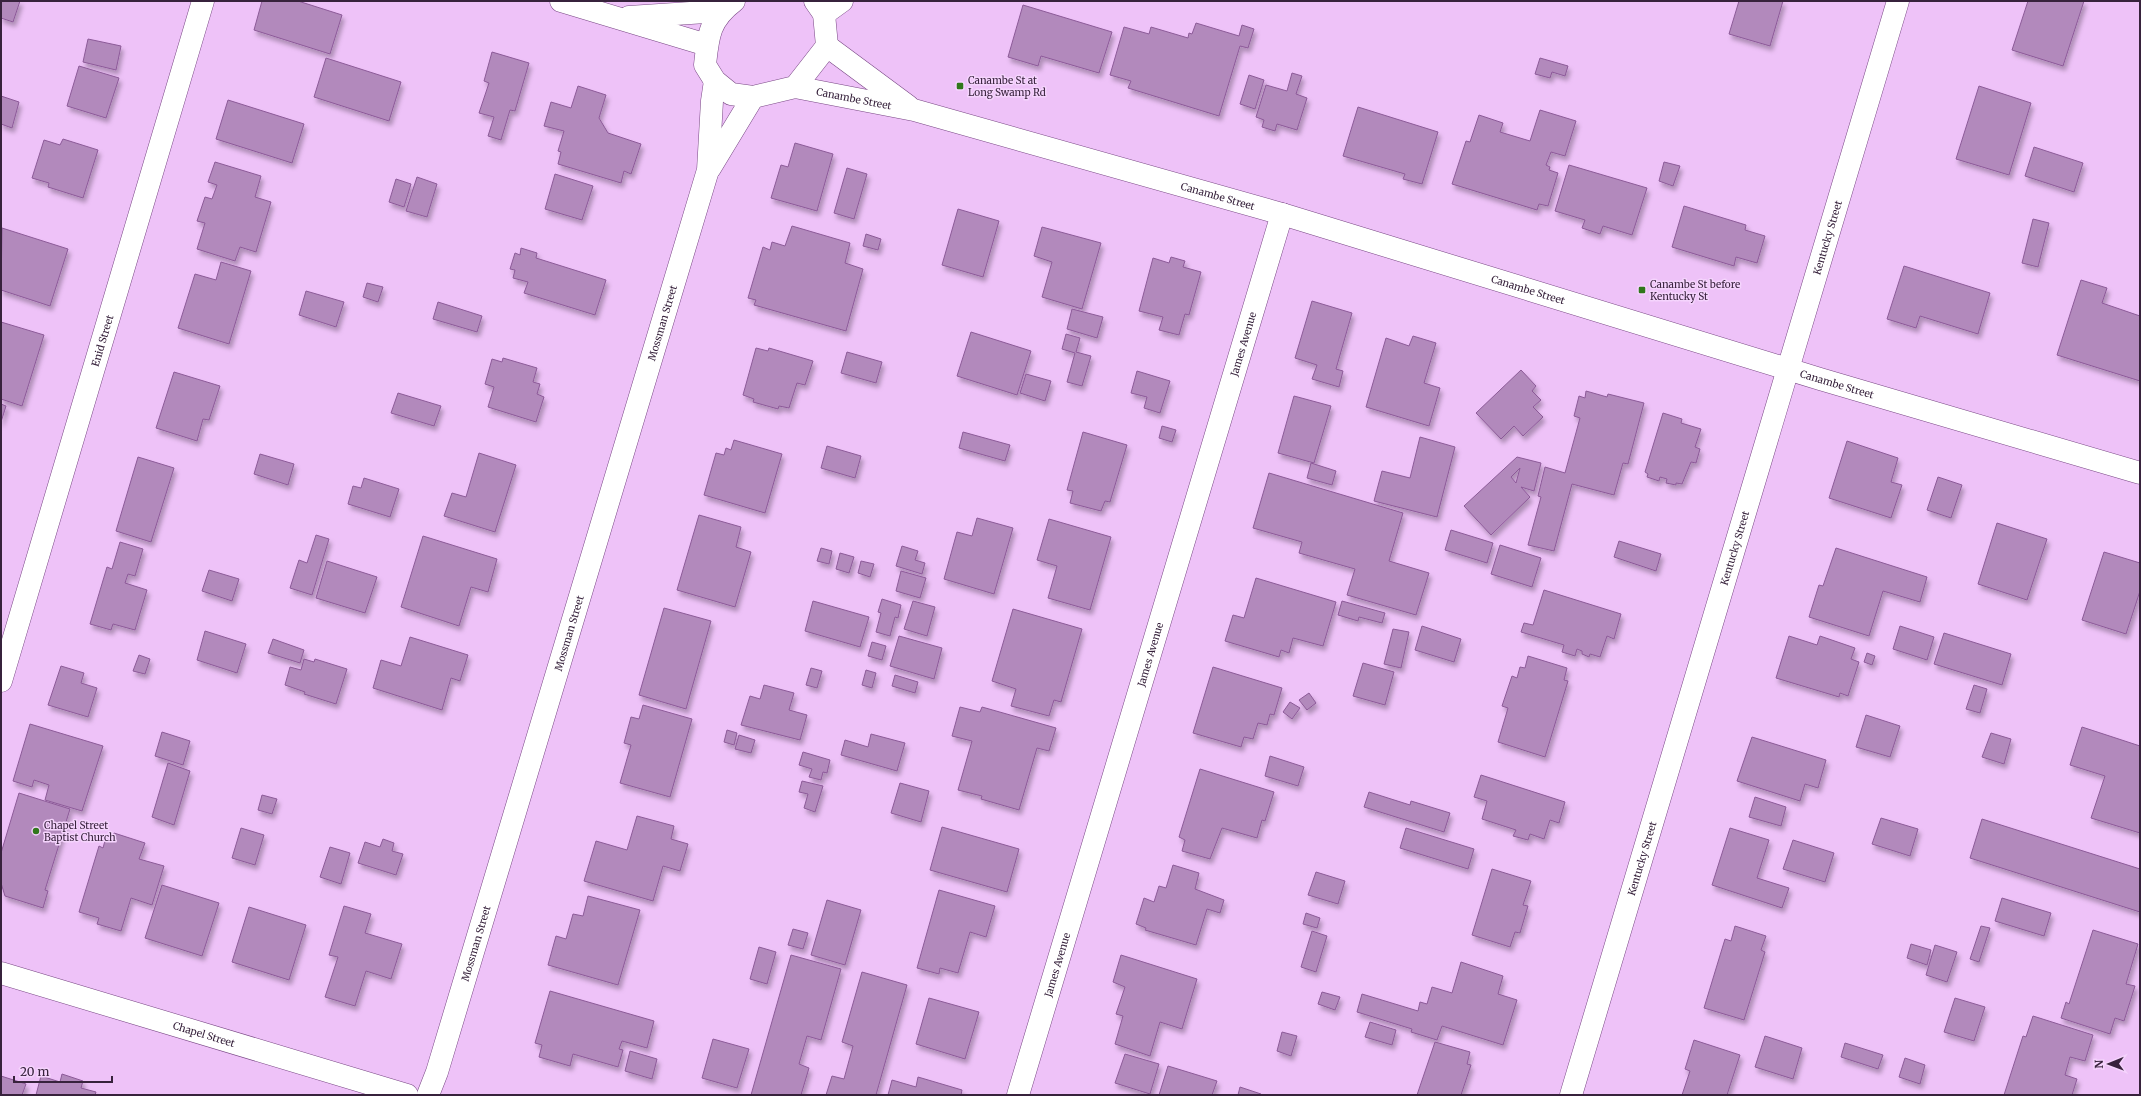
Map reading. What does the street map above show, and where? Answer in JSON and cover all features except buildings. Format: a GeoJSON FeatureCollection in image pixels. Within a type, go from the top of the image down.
{"type":"FeatureCollection","features":[{"type":"Feature","properties":{"kind":"street","name":"Enid Street"},"geometry":{"type":"LineString","coordinates":[[1,681],[203,1]]}},
{"type":"Feature","properties":{"kind":"street"},"geometry":{"type":"LineString","coordinates":[[561,1],[707,45]]}},
{"type":"Feature","properties":{"kind":"street"},"geometry":{"type":"LineString","coordinates":[[728,6],[711,28],[707,45],[705,65],[716,82],[731,94],[753,97],[795,87],[827,46],[820,8],[842,1]]}},
{"type":"Feature","properties":{"kind":"street","name":"Kentucky Street"},"geometry":{"type":"LineString","coordinates":[[1571,1095],[1898,1]]}},
{"type":"Feature","properties":{"kind":"street"},"geometry":{"type":"LineString","coordinates":[[616,18],[728,6]]}},
{"type":"Feature","properties":{"kind":"street","name":"Canambe Street"},"geometry":{"type":"LineString","coordinates":[[827,46],[914,110]]}},
{"type":"Feature","properties":{"kind":"street","name":"Mossman Street"},"geometry":{"type":"LineString","coordinates":[[428,1095],[437,1072],[708,170],[712,101],[716,82]]}},
{"type":"Feature","properties":{"kind":"street","name":"Canambe Street"},"geometry":{"type":"LineString","coordinates":[[795,87],[914,110],[1282,214],[1788,369],[2140,473]]}},
{"type":"Feature","properties":{"kind":"street","name":"Mossman Street"},"geometry":{"type":"LineString","coordinates":[[708,170],[753,97]]}},
{"type":"Feature","properties":{"kind":"street","name":"James Avenue"},"geometry":{"type":"LineString","coordinates":[[1018,1095],[1282,214]]}},
{"type":"Feature","properties":{"kind":"street","name":"Chapel Street"},"geometry":{"type":"LineString","coordinates":[[1,973],[407,1095]]}},
{"type":"Feature","properties":{"kind":"place","name":"Canambe St at Long Swamp Rd"},"geometry":{"type":"Point","coordinates":[960,86]}},
{"type":"Feature","properties":{"kind":"place","name":"Canambe St before Kentucky St"},"geometry":{"type":"Point","coordinates":[1642,290]}},
{"type":"Feature","properties":{"kind":"place","name":"Chapel Street Baptist Church"},"geometry":{"type":"Point","coordinates":[36,831]}}]}
